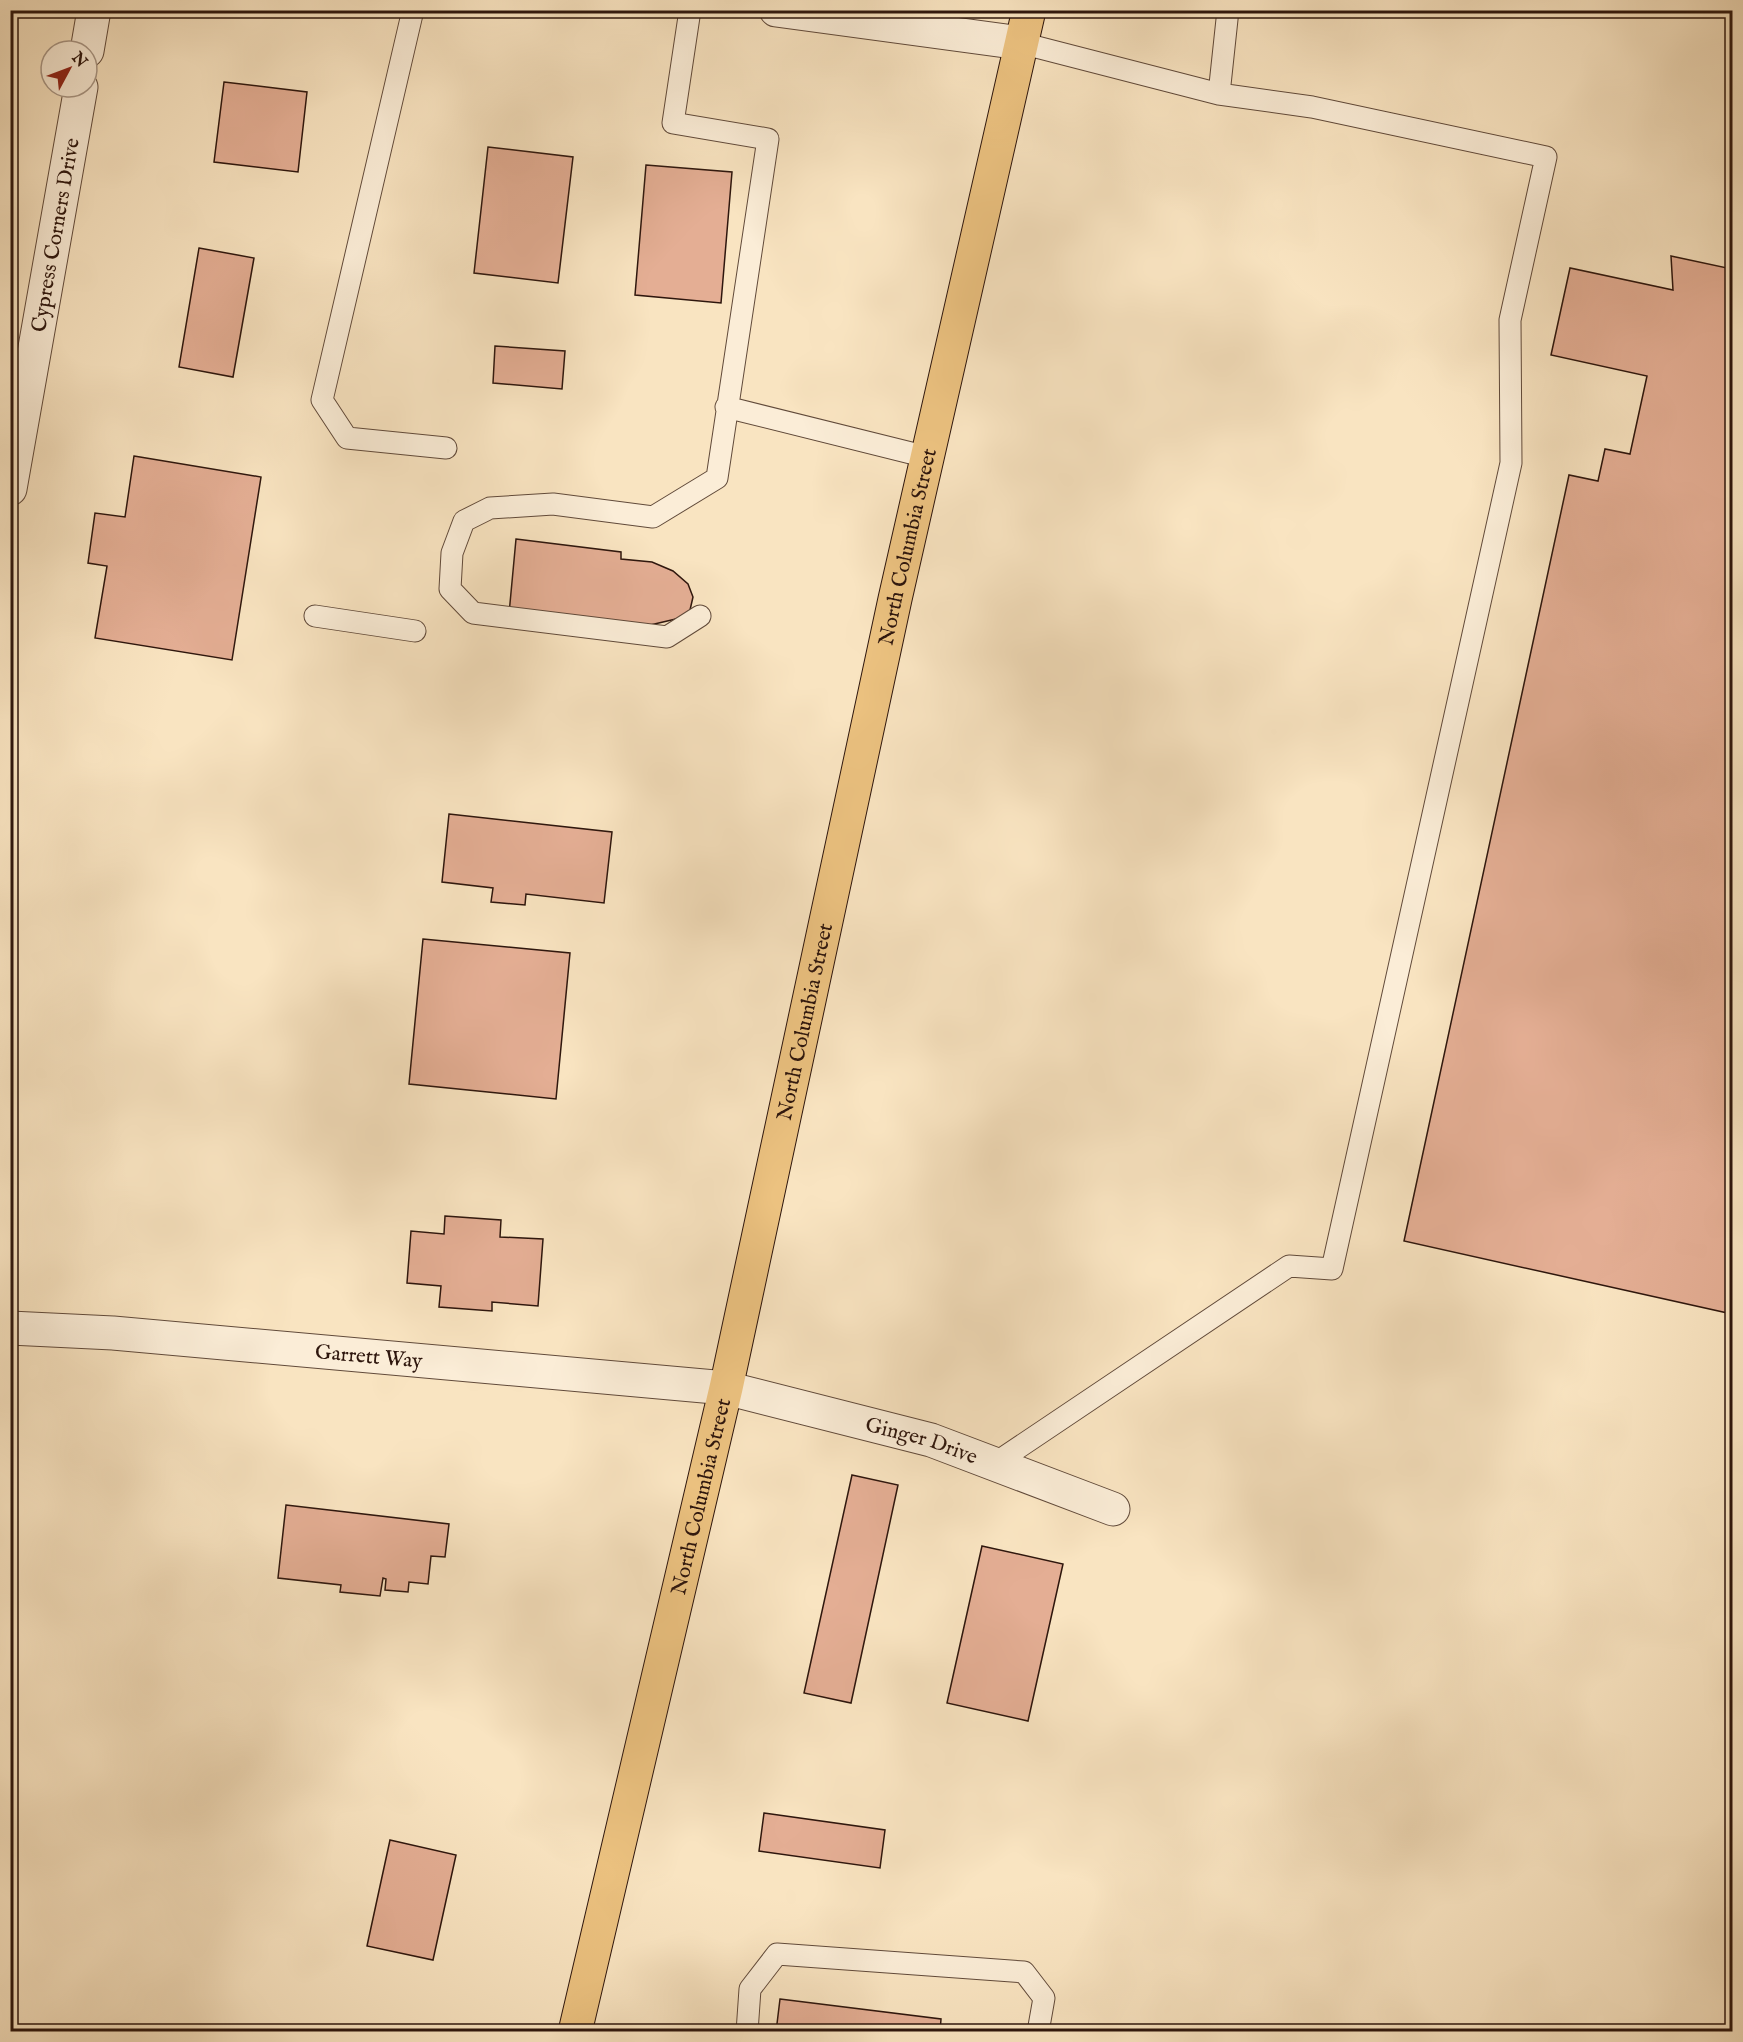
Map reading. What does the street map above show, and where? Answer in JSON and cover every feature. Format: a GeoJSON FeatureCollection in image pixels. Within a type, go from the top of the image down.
{"type":"FeatureCollection","features":[{"type":"Feature","properties":{"kind":"main road","name":"North Columbia Street"},"geometry":{"type":"LineString","coordinates":[[575,2031],[726,1388],[927,457],[1029,10]]}},
{"type":"Feature","properties":{"kind":"street"},"geometry":{"type":"LineString","coordinates":[[89,39],[94,10]]}},
{"type":"Feature","properties":{"kind":"street"},"geometry":{"type":"LineString","coordinates":[[776,10],[853,15],[1022,43]]}},
{"type":"Feature","properties":{"kind":"street","name":"Cypress Corners Drive"},"geometry":{"type":"LineString","coordinates":[[10,489],[79,99]]}},
{"type":"Feature","properties":{"kind":"street","name":"Garrett Way"},"geometry":{"type":"LineString","coordinates":[[10,1328],[113,1333],[726,1388]]}},
{"type":"Feature","properties":{"kind":"street","name":"Ginger Drive"},"geometry":{"type":"LineString","coordinates":[[726,1388],[931,1440],[1113,1509]]}},
{"type":"Feature","properties":{"kind":"lane"},"geometry":{"type":"LineString","coordinates":[[413,10],[322,400],[347,438],[446,448]]}},
{"type":"Feature","properties":{"kind":"lane"},"geometry":{"type":"LineString","coordinates":[[690,10],[673,123],[768,139],[717,478],[653,517],[553,504],[490,508],[464,521],[452,553],[450,589],[473,613],[667,637],[700,616]]}},
{"type":"Feature","properties":{"kind":"lane"},"geometry":{"type":"LineString","coordinates":[[1220,94],[1228,10]]}},
{"type":"Feature","properties":{"kind":"lane"},"geometry":{"type":"LineString","coordinates":[[994,1464],[1289,1266],[1332,1269],[1511,463],[1510,320],[1546,156],[1311,107],[1220,94],[1022,43]]}},
{"type":"Feature","properties":{"kind":"lane"},"geometry":{"type":"LineString","coordinates":[[726,407],[927,457]]}},
{"type":"Feature","properties":{"kind":"lane"},"geometry":{"type":"LineString","coordinates":[[315,616],[415,631]]}},
{"type":"Feature","properties":{"kind":"lane"},"geometry":{"type":"LineString","coordinates":[[747,2031],[750,1989],[777,1954],[1024,1972],[1044,1998],[1038,2031]]}},
{"type":"Feature","properties":{"kind":"building"},"geometry":{"type":"Polygon","coordinates":[[[224,82],[307,92],[298,172],[214,162],[224,82]]]}},
{"type":"Feature","properties":{"kind":"building"},"geometry":{"type":"Polygon","coordinates":[[[488,147],[573,157],[558,283],[474,273],[488,147]]]}},
{"type":"Feature","properties":{"kind":"building"},"geometry":{"type":"Polygon","coordinates":[[[646,165],[732,172],[721,303],[635,295],[646,165]]]}},
{"type":"Feature","properties":{"kind":"building"},"geometry":{"type":"Polygon","coordinates":[[[199,248],[254,258],[233,377],[179,367],[199,248]]]}},
{"type":"Feature","properties":{"kind":"building"},"geometry":{"type":"Polygon","coordinates":[[[1671,256],[1732,269],[1732,1314],[1404,1241],[1569,475],[1598,481],[1605,449],[1630,454],[1647,376],[1551,355],[1570,268],[1673,290],[1671,256]]]}},
{"type":"Feature","properties":{"kind":"building"},"geometry":{"type":"Polygon","coordinates":[[[495,346],[565,351],[562,389],[493,383],[495,346]]]}},
{"type":"Feature","properties":{"kind":"building"},"geometry":{"type":"Polygon","coordinates":[[[134,456],[261,477],[232,660],[95,638],[107,566],[88,563],[95,513],[125,517],[134,456]]]}},
{"type":"Feature","properties":{"kind":"building"},"geometry":{"type":"Polygon","coordinates":[[[516,539],[621,552],[621,559],[652,562],[673,571],[688,584],[693,597],[690,610],[680,618],[646,626],[509,614],[516,539]]]}},
{"type":"Feature","properties":{"kind":"building"},"geometry":{"type":"Polygon","coordinates":[[[449,814],[612,832],[604,903],[526,894],[525,905],[491,902],[493,888],[442,882],[449,814]]]}},
{"type":"Feature","properties":{"kind":"building"},"geometry":{"type":"Polygon","coordinates":[[[423,939],[570,953],[556,1099],[409,1084],[423,939]]]}},
{"type":"Feature","properties":{"kind":"building"},"geometry":{"type":"Polygon","coordinates":[[[445,1216],[501,1220],[500,1237],[543,1239],[538,1306],[492,1302],[492,1311],[439,1307],[441,1286],[407,1283],[411,1231],[444,1234],[445,1216]]]}},
{"type":"Feature","properties":{"kind":"building"},"geometry":{"type":"Polygon","coordinates":[[[852,1475],[898,1485],[851,1703],[804,1693],[852,1475]]]}},
{"type":"Feature","properties":{"kind":"building"},"geometry":{"type":"Polygon","coordinates":[[[286,1505],[449,1524],[445,1557],[431,1556],[428,1584],[409,1582],[408,1592],[385,1590],[386,1579],[383,1578],[380,1596],[340,1592],[341,1585],[278,1578],[286,1505]]]}},
{"type":"Feature","properties":{"kind":"building"},"geometry":{"type":"Polygon","coordinates":[[[982,1546],[1063,1564],[1028,1721],[947,1703],[982,1546]]]}},
{"type":"Feature","properties":{"kind":"building"},"geometry":{"type":"Polygon","coordinates":[[[764,1813],[885,1830],[880,1868],[759,1851],[764,1813]]]}},
{"type":"Feature","properties":{"kind":"building"},"geometry":{"type":"Polygon","coordinates":[[[390,1840],[456,1855],[433,1960],[367,1946],[390,1840]]]}},
{"type":"Feature","properties":{"kind":"building"},"geometry":{"type":"Polygon","coordinates":[[[780,1999],[941,2019],[940,2032],[776,2032],[780,1999]]]}}]}
